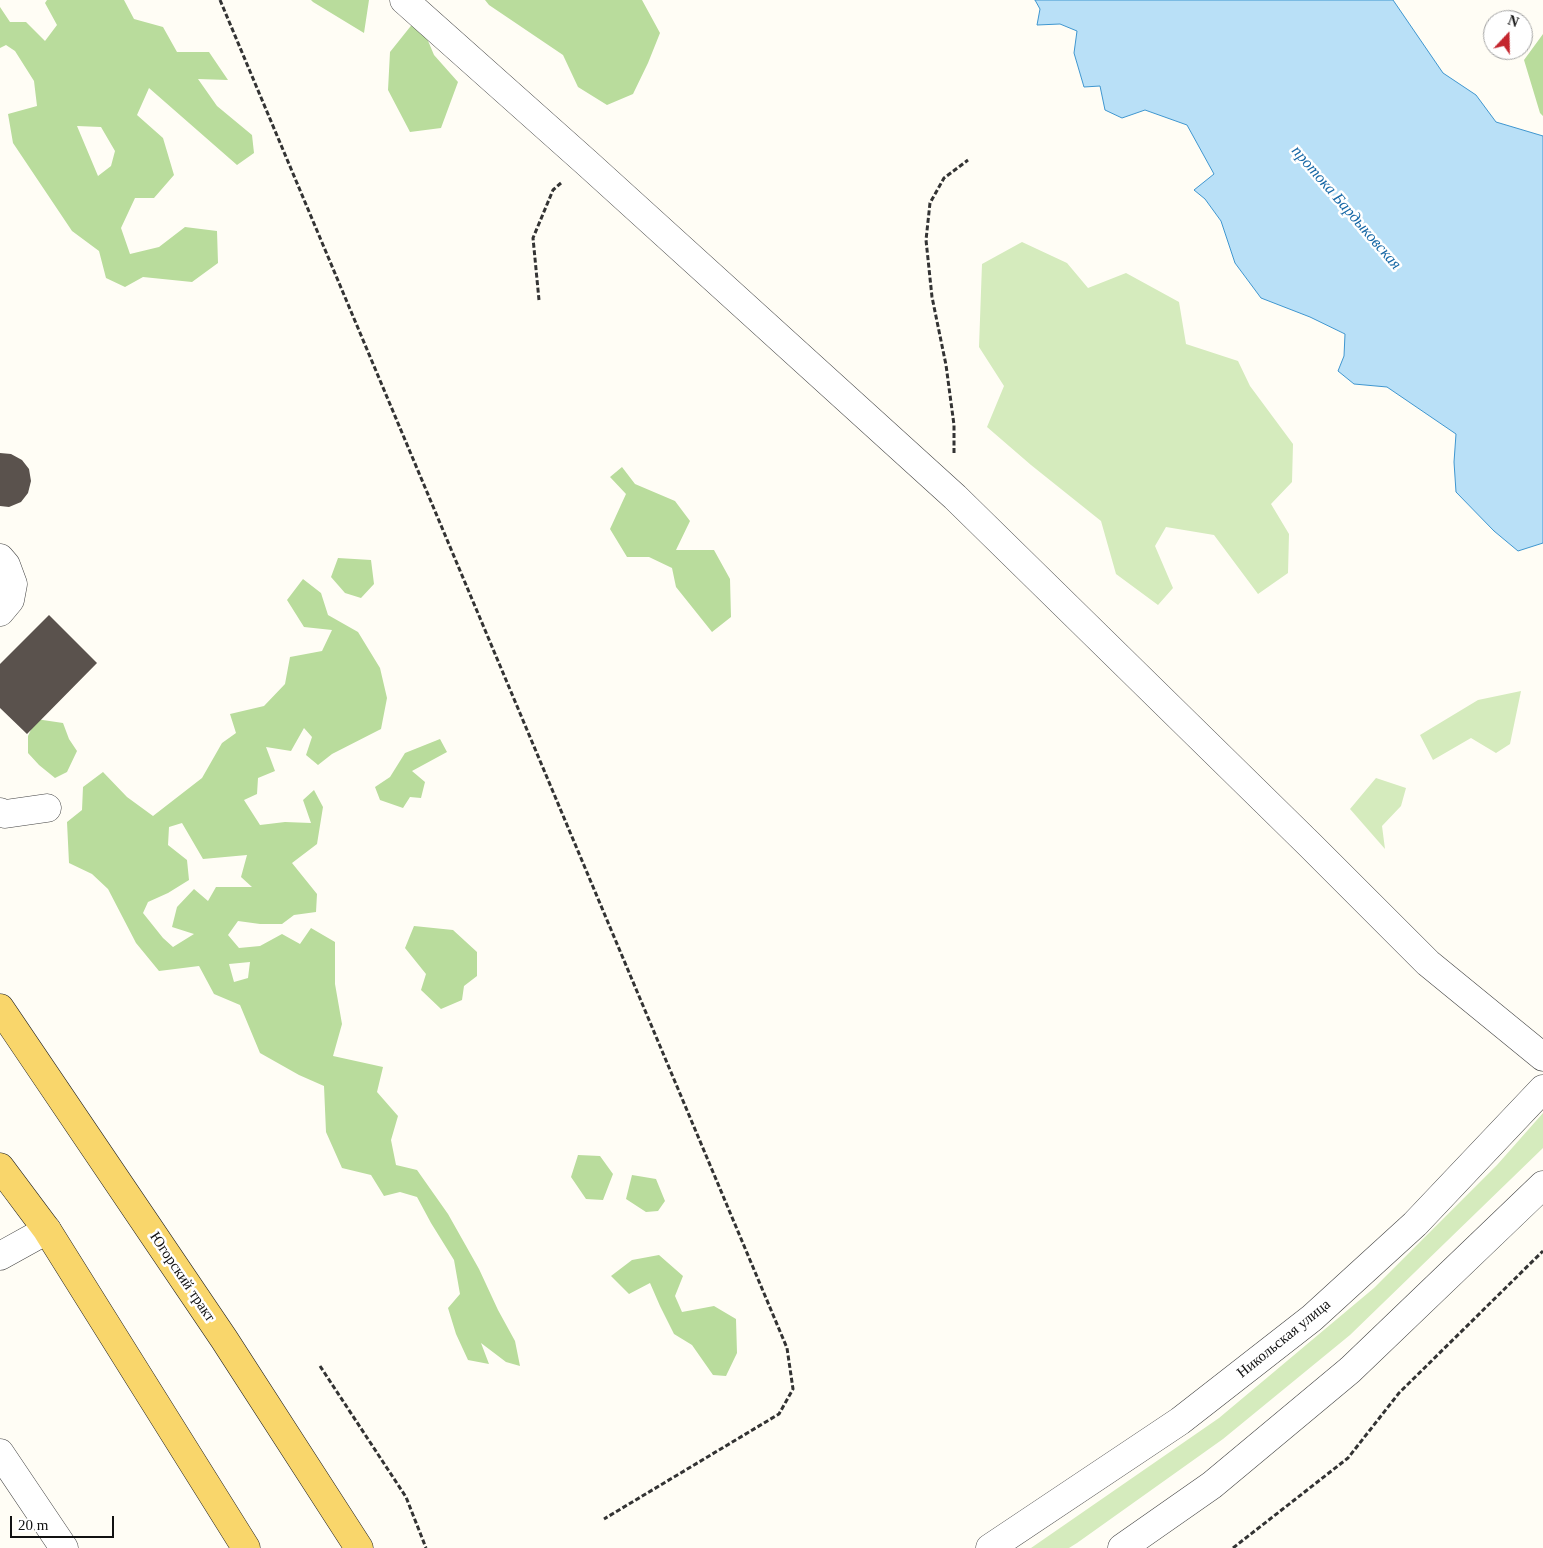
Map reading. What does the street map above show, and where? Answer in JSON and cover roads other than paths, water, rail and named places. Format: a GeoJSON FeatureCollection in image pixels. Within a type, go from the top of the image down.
{"type":"FeatureCollection","features":[{"type":"Feature","properties":{"kind":"main road","name":"Югорский тракт"},"geometry":{"type":"LineString","coordinates":[[0,1008],[224,1339],[359,1548]]}},
{"type":"Feature","properties":{"kind":"main road"},"geometry":{"type":"LineString","coordinates":[[0,1167],[47,1230],[246,1548]]}},
{"type":"Feature","properties":{"kind":"street"},"geometry":{"type":"LineString","coordinates":[[404,0],[587,163],[955,497],[1428,963],[1543,1057]]}},
{"type":"Feature","properties":{"kind":"street"},"geometry":{"type":"LineString","coordinates":[[0,558],[6,565],[13,584],[10,600],[0,612]]}},
{"type":"Feature","properties":{"kind":"street"},"geometry":{"type":"LineString","coordinates":[[0,812],[5,814],[48,808]]}},
{"type":"Feature","properties":{"kind":"street","name":"Никольская улица"},"geometry":{"type":"LineString","coordinates":[[990,1548],[1180,1421],[1312,1318],[1415,1224],[1543,1089]]}},
{"type":"Feature","properties":{"kind":"street"},"geometry":{"type":"LineString","coordinates":[[1122,1548],[1212,1485],[1350,1370],[1543,1185]]}},
{"type":"Feature","properties":{"kind":"street"},"geometry":{"type":"LineString","coordinates":[[0,1256],[47,1230]]}},
{"type":"Feature","properties":{"kind":"street"},"geometry":{"type":"LineString","coordinates":[[0,1453],[64,1548]]}},
{"type":"Feature","properties":{"kind":"water","name":"протока Бардыковская"},"geometry":{"type":"Polygon","coordinates":[[[1035,0],[1393,0],[1443,73],[1476,95],[1496,122],[1543,136],[1543,543],[1518,551],[1494,531],[1456,492],[1454,462],[1456,434],[1387,387],[1354,384],[1338,371],[1344,356],[1345,334],[1310,317],[1261,298],[1235,263],[1221,221],[1205,199],[1194,190],[1214,174],[1187,125],[1145,110],[1122,118],[1105,110],[1100,86],[1084,87],[1074,53],[1077,31],[1060,24],[1037,25],[1040,9],[1035,0]]]}}]}
